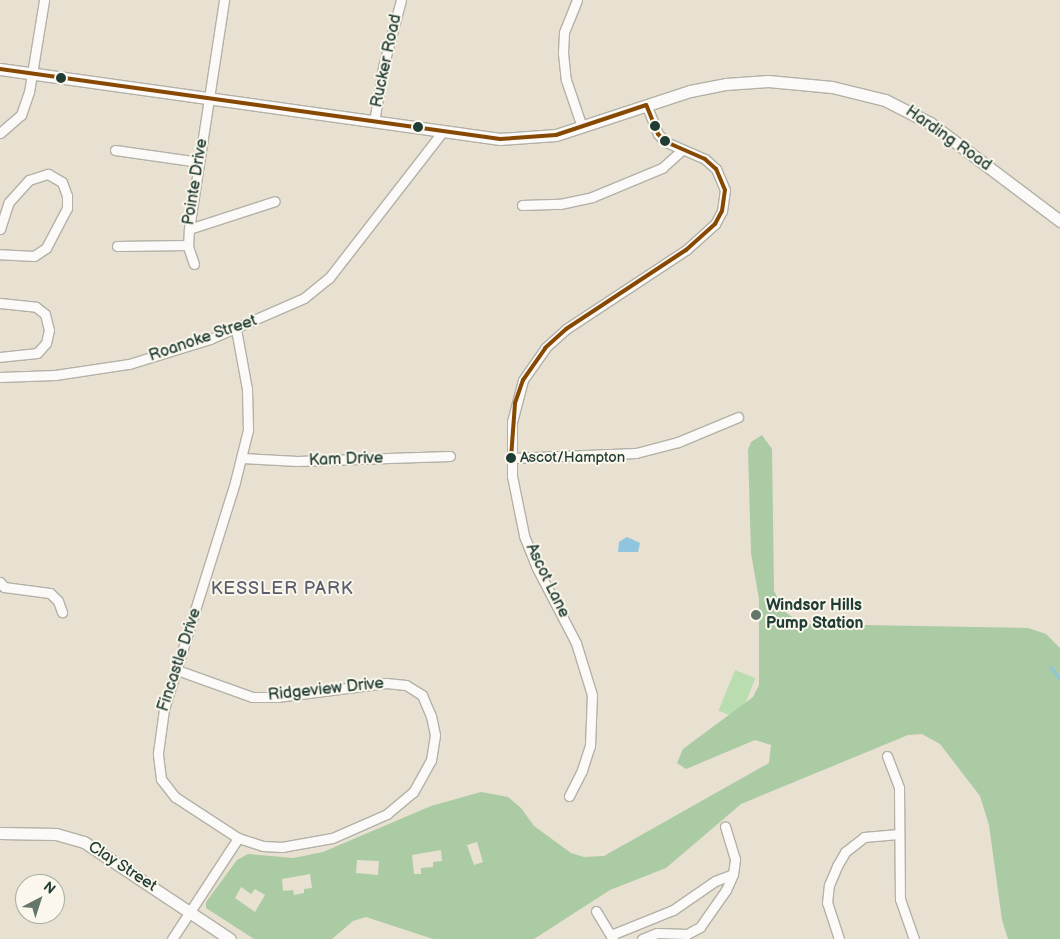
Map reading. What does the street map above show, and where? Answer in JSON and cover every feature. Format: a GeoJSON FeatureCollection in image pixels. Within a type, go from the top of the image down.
{"type":"FeatureCollection","features":[{"type":"Feature","properties":{"kind":"main road","name":"Harding Road"},"geometry":{"type":"LineString","coordinates":[[0,69],[485,138],[517,139],[556,135],[705,87],[757,82],[832,87],[885,100],[930,123],[1060,221]]}},
{"type":"Feature","properties":{"kind":"main road","name":"Clay Street"},"geometry":{"type":"LineString","coordinates":[[0,833],[56,834],[84,842],[230,939]]}},
{"type":"Feature","properties":{"kind":"street"},"geometry":{"type":"LineString","coordinates":[[0,133],[21,115],[34,74],[44,0]]}},
{"type":"Feature","properties":{"kind":"street","name":"Pointe Drive"},"geometry":{"type":"LineString","coordinates":[[194,264],[188,245],[189,229],[224,0]]}},
{"type":"Feature","properties":{"kind":"street","name":"Rucker Road"},"geometry":{"type":"LineString","coordinates":[[374,122],[383,67],[402,0]]}},
{"type":"Feature","properties":{"kind":"street"},"geometry":{"type":"LineString","coordinates":[[577,0],[564,33],[563,53],[566,80],[582,127]]}},
{"type":"Feature","properties":{"kind":"street","name":"Ascot Lane"},"geometry":{"type":"LineString","coordinates":[[568,796],[582,770],[590,746],[592,695],[576,643],[537,568],[524,535],[515,496],[511,458],[515,403],[527,374],[545,348],[566,329],[686,250],[718,220],[725,196],[720,176],[705,159],[682,151],[658,134],[646,105]]}},
{"type":"Feature","properties":{"kind":"street","name":"Roanoke Street"},"geometry":{"type":"LineString","coordinates":[[0,377],[55,374],[129,364],[236,330],[298,302],[330,278],[443,131]]}},
{"type":"Feature","properties":{"kind":"street"},"geometry":{"type":"LineString","coordinates":[[115,150],[199,162]]}},
{"type":"Feature","properties":{"kind":"street"},"geometry":{"type":"LineString","coordinates":[[522,205],[560,204],[592,196],[662,168],[682,151]]}},
{"type":"Feature","properties":{"kind":"street"},"geometry":{"type":"LineString","coordinates":[[0,229],[9,202],[29,180],[48,174],[62,182],[68,196],[67,208],[46,248],[34,256],[0,254]]}},
{"type":"Feature","properties":{"kind":"street"},"geometry":{"type":"LineString","coordinates":[[189,229],[275,202]]}},
{"type":"Feature","properties":{"kind":"street"},"geometry":{"type":"LineString","coordinates":[[117,246],[188,245]]}},
{"type":"Feature","properties":{"kind":"street"},"geometry":{"type":"LineString","coordinates":[[0,303],[36,307],[45,314],[49,330],[46,344],[37,353],[0,357]]}},
{"type":"Feature","properties":{"kind":"street","name":"Fincastle Drive"},"geometry":{"type":"LineString","coordinates":[[236,330],[249,404],[242,458],[161,721],[158,753],[162,779],[175,797],[238,838]]}},
{"type":"Feature","properties":{"kind":"street"},"geometry":{"type":"LineString","coordinates":[[511,458],[636,453],[672,444],[738,417]]}},
{"type":"Feature","properties":{"kind":"street","name":"Kam Drive"},"geometry":{"type":"LineString","coordinates":[[242,458],[297,461],[450,456]]}},
{"type":"Feature","properties":{"kind":"street"},"geometry":{"type":"LineString","coordinates":[[0,582],[4,587],[50,593],[58,601],[62,612]]}},
{"type":"Feature","properties":{"kind":"street","name":"Ridgeview Drive"},"geometry":{"type":"LineString","coordinates":[[177,670],[237,693],[264,698],[398,683],[418,691],[426,704],[435,735],[431,760],[422,781],[399,806],[363,826],[313,842],[270,847],[238,838]]}},
{"type":"Feature","properties":{"kind":"street"},"geometry":{"type":"LineString","coordinates":[[887,756],[899,788],[900,899],[914,939]]}},
{"type":"Feature","properties":{"kind":"street"},"geometry":{"type":"LineString","coordinates":[[642,939],[657,933],[687,934],[700,927],[726,890],[733,874],[735,859],[725,826]]}},
{"type":"Feature","properties":{"kind":"street"},"geometry":{"type":"LineString","coordinates":[[839,939],[827,903],[829,885],[837,866],[845,852],[864,837],[898,834]]}},
{"type":"Feature","properties":{"kind":"street"},"geometry":{"type":"LineString","coordinates":[[172,939],[238,838]]}},
{"type":"Feature","properties":{"kind":"street"},"geometry":{"type":"LineString","coordinates":[[596,911],[612,937],[673,910],[715,881],[733,874]]}},
{"type":"Feature","properties":{"kind":"green space"},"geometry":{"type":"Polygon","coordinates":[[[762,435],[772,449],[774,591],[784,611],[796,620],[806,624],[1028,628],[1046,634],[1060,648],[1060,939],[1008,939],[1002,920],[989,825],[980,796],[940,744],[922,734],[908,735],[741,804],[666,868],[610,890],[534,939],[433,939],[366,917],[353,921],[332,939],[254,939],[206,908],[206,902],[237,860],[248,854],[293,858],[323,852],[431,806],[481,792],[508,797],[521,808],[534,826],[571,853],[584,857],[604,856],[769,763],[771,745],[755,740],[686,769],[677,763],[683,749],[753,697],[759,685],[759,599],[751,553],[748,450],[751,442],[762,435]],[[477,842],[467,845],[474,865],[483,862],[477,842]],[[441,850],[412,855],[414,874],[421,874],[421,868],[433,867],[433,862],[442,861],[441,850]],[[357,860],[356,873],[378,875],[379,861],[357,860]],[[310,874],[282,879],[283,891],[293,890],[294,895],[304,893],[304,889],[312,888],[310,874]],[[241,887],[235,898],[255,912],[265,895],[255,889],[251,894],[241,887]]]}},
{"type":"Feature","properties":{"kind":"green space"},"geometry":{"type":"Polygon","coordinates":[[[735,670],[755,678],[739,719],[719,711],[735,670]]]}},
{"type":"Feature","properties":{"kind":"water"},"geometry":{"type":"Polygon","coordinates":[[[627,537],[640,543],[638,552],[618,552],[619,542],[627,537]]]}},
{"type":"Feature","properties":{"kind":"waterway"},"geometry":{"type":"LineString","coordinates":[[1051,667],[1060,679]]}},
{"type":"Feature","properties":{"kind":"transit line"},"geometry":{"type":"LineString","coordinates":[[0,69],[500,139],[556,135],[646,105]]}},
{"type":"Feature","properties":{"kind":"transit line"},"geometry":{"type":"LineString","coordinates":[[511,458],[515,403],[523,380],[545,348],[566,329],[686,250],[715,224],[722,211],[725,190],[716,169],[705,159],[666,142],[658,134],[646,105]]}},
{"type":"Feature","properties":{"kind":"place","name":"Ascot/Hampton"},"geometry":{"type":"Point","coordinates":[511,458]}},
{"type":"Feature","properties":{"kind":"place","name":"Windsor Hills Pump Station"},"geometry":{"type":"Point","coordinates":[756,615]}},
{"type":"Feature","properties":{"kind":"district","name":"KESSLER PARK"},"geometry":{"type":"Point","coordinates":[282,589]}}]}
